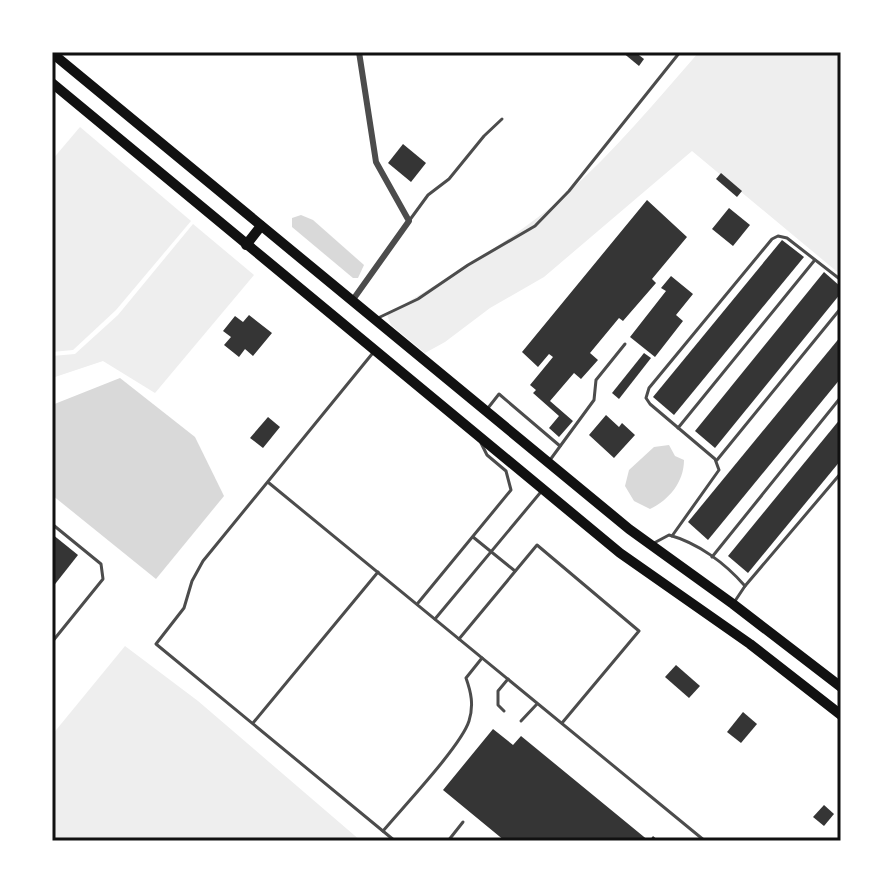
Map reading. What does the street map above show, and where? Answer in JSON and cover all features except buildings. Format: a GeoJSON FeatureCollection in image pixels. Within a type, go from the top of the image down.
{"type":"FeatureCollection","features":[{"type":"Feature","properties":{"kind":"main road"},"geometry":{"type":"LineString","coordinates":[[52,53],[651,546],[841,687]]}},
{"type":"Feature","properties":{"kind":"main road"},"geometry":{"type":"LineString","coordinates":[[52,83],[620,553],[750,644],[841,715]]}},
{"type":"Feature","properties":{"kind":"main road"},"geometry":{"type":"LineString","coordinates":[[246,245],[261,226]]}},
{"type":"Feature","properties":{"kind":"street"},"geometry":{"type":"LineString","coordinates":[[352,301],[409,221],[376,162],[359,52]]}},
{"type":"Feature","properties":{"kind":"lane"},"geometry":{"type":"LineString","coordinates":[[375,320],[418,299],[535,226],[569,191],[680,52]]}},
{"type":"Feature","properties":{"kind":"lane"},"geometry":{"type":"LineString","coordinates":[[409,221],[428,195],[449,179],[502,119]]}},
{"type":"Feature","properties":{"kind":"lane"},"geometry":{"type":"LineString","coordinates":[[672,536],[719,470],[716,462],[650,404],[646,398],[649,388],[772,239],[778,236],[787,238],[841,280]]}},
{"type":"Feature","properties":{"kind":"lane"},"geometry":{"type":"LineString","coordinates":[[678,428],[815,260]]}},
{"type":"Feature","properties":{"kind":"lane"},"geometry":{"type":"LineString","coordinates":[[716,462],[841,308]]}},
{"type":"Feature","properties":{"kind":"lane"},"geometry":{"type":"LineString","coordinates":[[548,463],[594,400],[596,380],[625,344]]}},
{"type":"Feature","properties":{"kind":"lane"},"geometry":{"type":"LineString","coordinates":[[375,351],[203,561],[192,581],[184,608],[156,644],[395,841]]}},
{"type":"Feature","properties":{"kind":"lane"},"geometry":{"type":"LineString","coordinates":[[485,411],[499,394],[560,446]]}},
{"type":"Feature","properties":{"kind":"lane"},"geometry":{"type":"LineString","coordinates":[[712,557],[841,397]]}},
{"type":"Feature","properties":{"kind":"lane"},"geometry":{"type":"LineString","coordinates":[[417,604],[511,490],[506,471],[487,455],[478,436]]}},
{"type":"Feature","properties":{"kind":"lane"},"geometry":{"type":"LineString","coordinates":[[733,604],[841,473]]}},
{"type":"Feature","properties":{"kind":"lane"},"geometry":{"type":"LineString","coordinates":[[268,482],[705,841]]}},
{"type":"Feature","properties":{"kind":"lane"},"geometry":{"type":"LineString","coordinates":[[435,619],[543,489]]}},
{"type":"Feature","properties":{"kind":"lane"},"geometry":{"type":"LineString","coordinates":[[52,524],[101,564],[103,579],[52,642]]}},
{"type":"Feature","properties":{"kind":"lane"},"geometry":{"type":"LineString","coordinates":[[651,546],[661,538],[672,536],[712,557],[733,572],[745,586]]}},
{"type":"Feature","properties":{"kind":"lane"},"geometry":{"type":"LineString","coordinates":[[473,537],[515,571]]}},
{"type":"Feature","properties":{"kind":"lane"},"geometry":{"type":"LineString","coordinates":[[459,639],[537,545],[639,631],[562,723]]}},
{"type":"Feature","properties":{"kind":"lane"},"geometry":{"type":"LineString","coordinates":[[252,723],[378,572]]}},
{"type":"Feature","properties":{"kind":"lane"},"geometry":{"type":"LineString","coordinates":[[383,831],[453,747],[469,723],[473,698],[466,678],[482,658]]}},
{"type":"Feature","properties":{"kind":"lane"},"geometry":{"type":"LineString","coordinates":[[504,711],[498,705],[498,691],[508,679]]}},
{"type":"Feature","properties":{"kind":"lane"},"geometry":{"type":"LineString","coordinates":[[521,721],[538,703]]}},
{"type":"Feature","properties":{"kind":"lane"},"geometry":{"type":"LineString","coordinates":[[448,841],[463,822]]}},
{"type":"Feature","properties":{"kind":"shaded area"},"geometry":{"type":"Polygon","coordinates":[[[699,52],[841,52],[841,275],[692,151],[544,277],[490,308],[445,342],[425,353],[391,325],[387,315],[501,244],[565,195],[618,144],[699,52]]]}},
{"type":"Feature","properties":{"kind":"shaded area"},"geometry":{"type":"Polygon","coordinates":[[[80,127],[191,221],[116,310],[73,350],[52,352],[52,160],[80,127]]]}},
{"type":"Feature","properties":{"kind":"shaded area"},"geometry":{"type":"Polygon","coordinates":[[[301,215],[313,220],[364,265],[358,278],[353,278],[292,227],[292,218],[301,215]]]}},
{"type":"Feature","properties":{"kind":"shaded area"},"geometry":{"type":"Polygon","coordinates":[[[193,224],[254,275],[155,393],[103,361],[52,378],[52,356],[75,354],[118,315],[193,224]]]}},
{"type":"Feature","properties":{"kind":"shaded area"},"geometry":{"type":"Polygon","coordinates":[[[120,378],[195,437],[224,496],[156,579],[52,495],[52,405],[120,378]]]}},
{"type":"Feature","properties":{"kind":"shaded area"},"geometry":{"type":"Polygon","coordinates":[[[669,445],[675,456],[684,460],[681,476],[669,495],[650,509],[634,501],[625,486],[629,470],[654,447],[669,445]]]}},
{"type":"Feature","properties":{"kind":"shaded area"},"geometry":{"type":"Polygon","coordinates":[[[125,646],[198,701],[361,841],[52,841],[52,735],[125,646]]]}}]}
